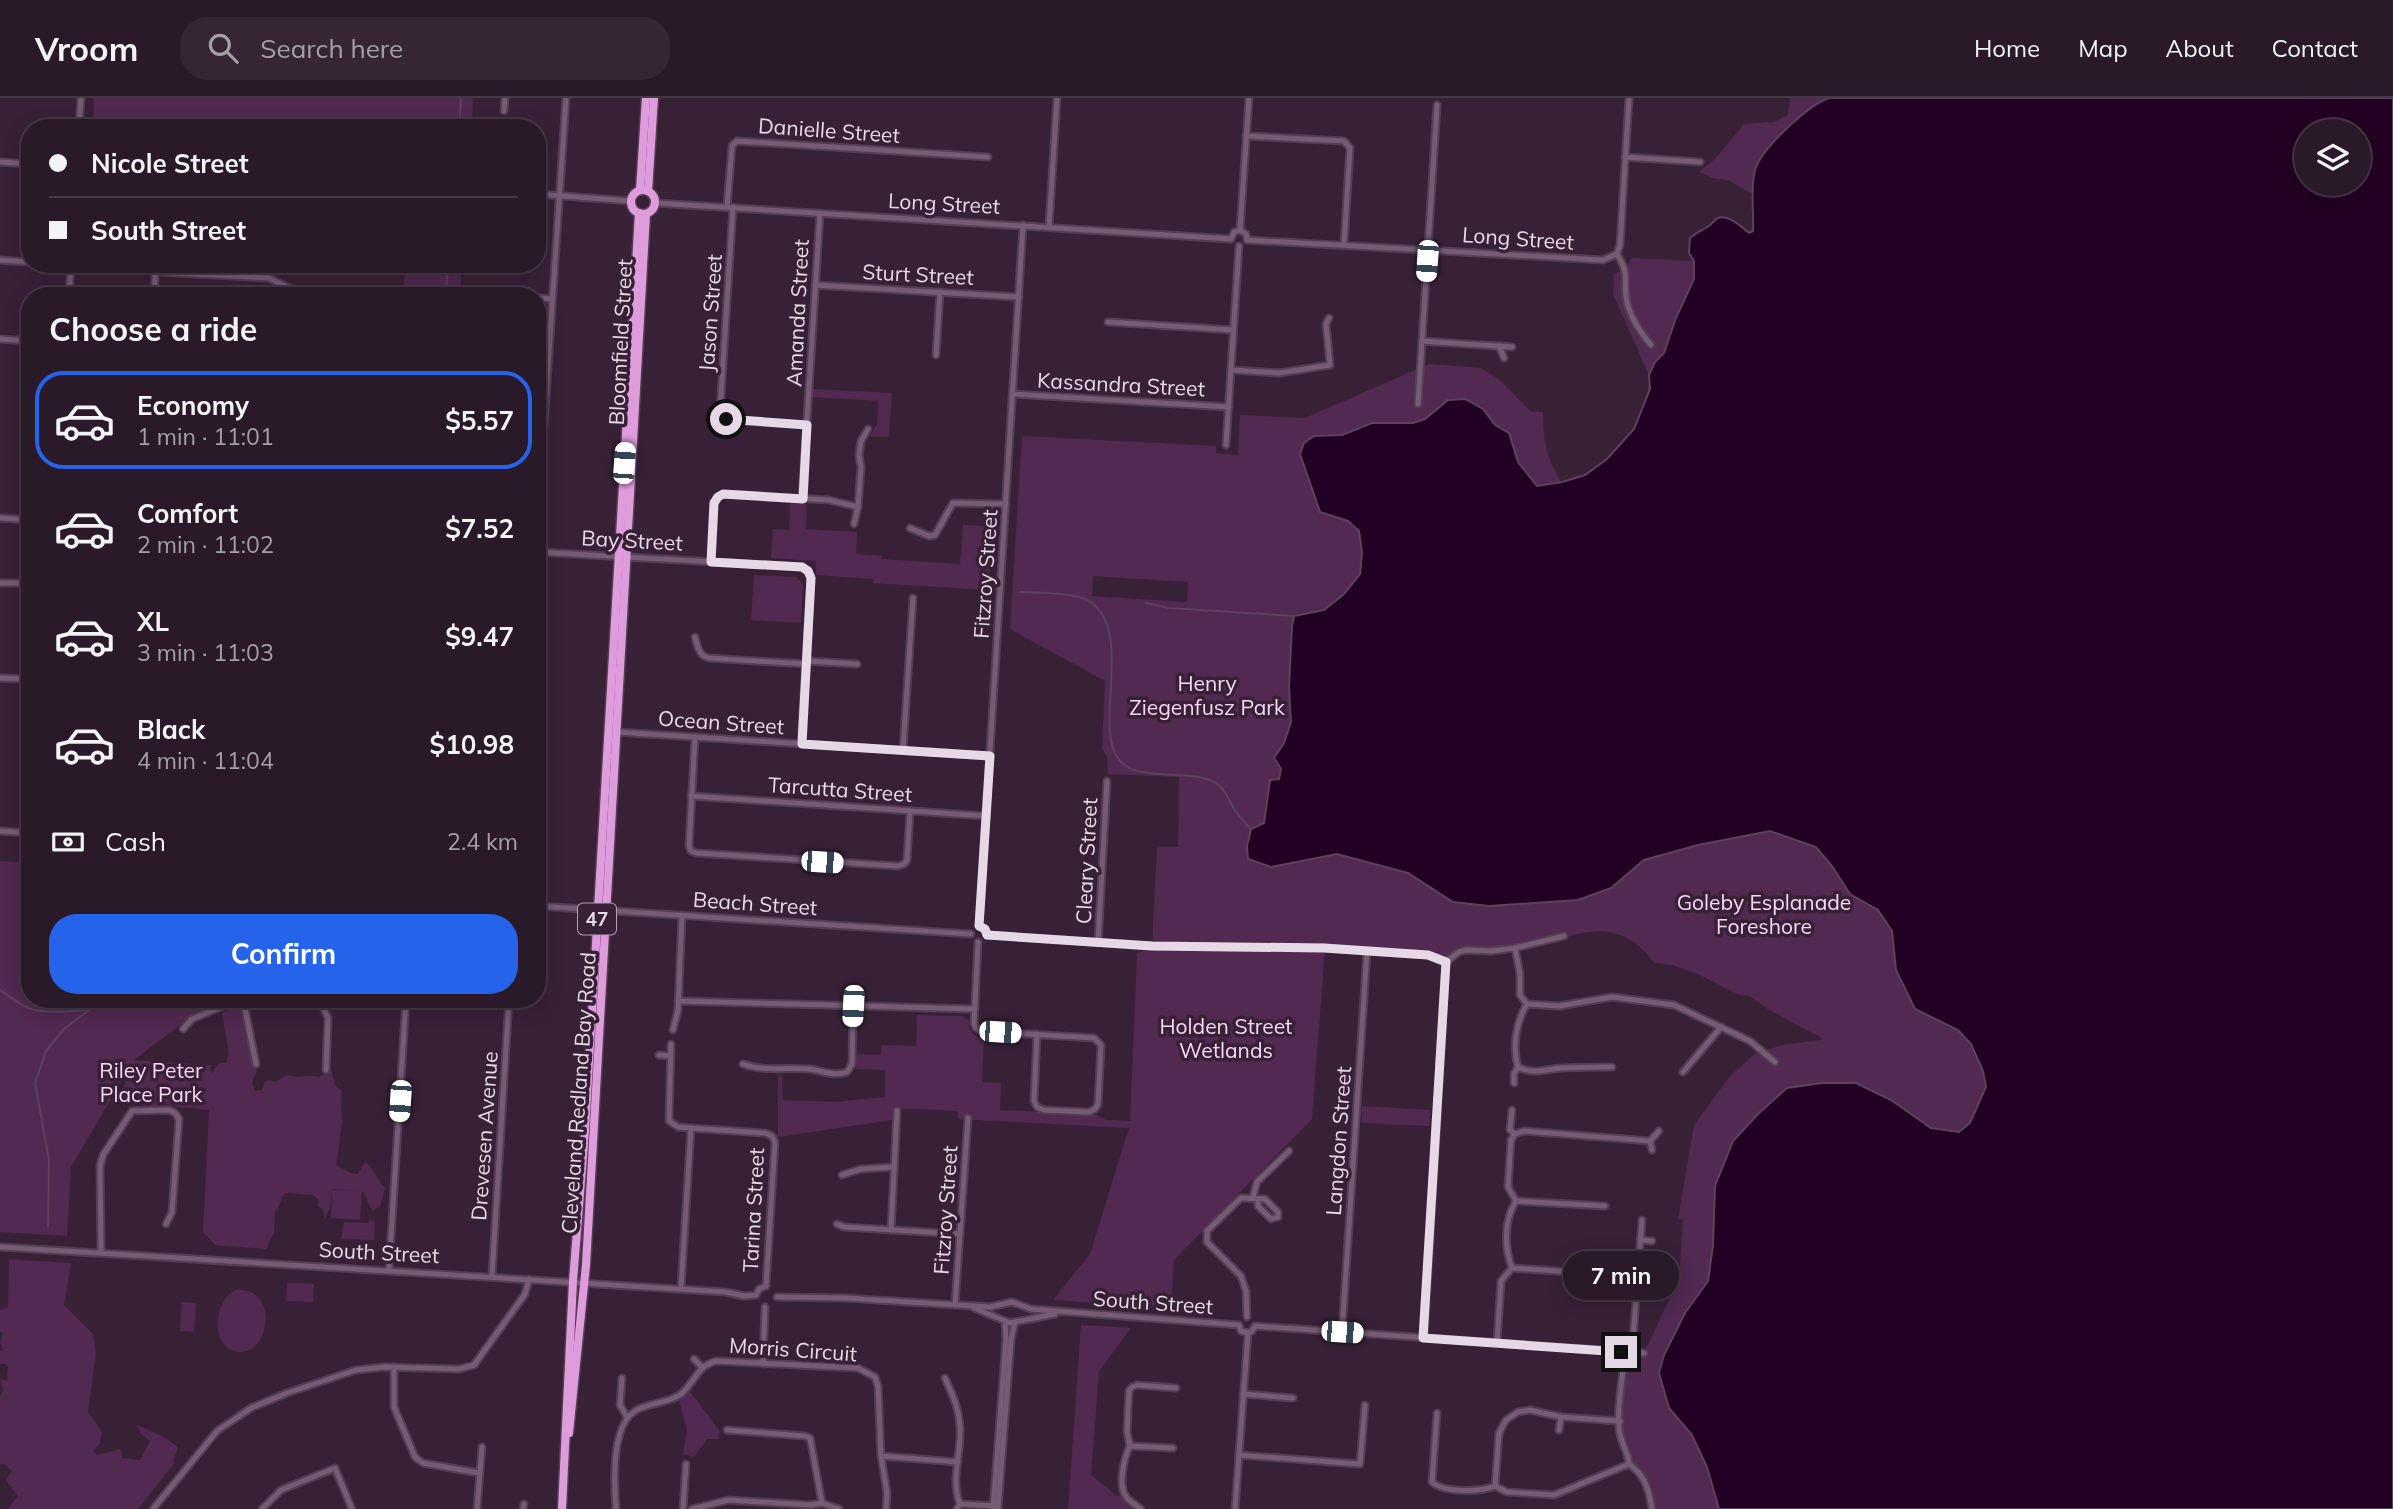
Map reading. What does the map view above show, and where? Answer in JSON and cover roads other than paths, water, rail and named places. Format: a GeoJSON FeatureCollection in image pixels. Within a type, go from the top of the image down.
{"type":"FeatureCollection","features":[{"type":"Feature","properties":{"kind":"highway"},"geometry":{"type":"LineString","coordinates":[[644,190],[646,98]]}},
{"type":"Feature","properties":{"kind":"highway"},"geometry":{"type":"LineString","coordinates":[[644,190],[654,98]]}},
{"type":"Feature","properties":{"kind":"highway"},"geometry":{"type":"LineString","coordinates":[[644,190],[653,196],[655,203],[652,209],[642,214],[632,208],[631,201],[634,194],[644,190]]}},
{"type":"Feature","properties":{"kind":"highway","name":"Bloomfield Street"},"geometry":{"type":"LineString","coordinates":[[622,557],[642,214]]}},
{"type":"Feature","properties":{"kind":"highway","name":"Cleveland Redland Bay Road"},"geometry":{"type":"LineString","coordinates":[[565,1463],[584,1282],[617,732],[622,557]]}},
{"type":"Feature","properties":{"kind":"highway","name":"Cleveland Redland Bay Road"},"geometry":{"type":"LineString","coordinates":[[562,1509],[573,1282],[622,557]]}},
{"type":"Feature","properties":{"kind":"street"},"geometry":{"type":"LineString","coordinates":[[80,119],[81,98]]}},
{"type":"Feature","properties":{"kind":"street"},"geometry":{"type":"LineString","coordinates":[[504,111],[505,98]]}},
{"type":"Feature","properties":{"kind":"street"},"geometry":{"type":"LineString","coordinates":[[546,382],[566,98]]}},
{"type":"Feature","properties":{"kind":"street"},"geometry":{"type":"LineString","coordinates":[[1049,226],[1057,98]]}},
{"type":"Feature","properties":{"kind":"street"},"geometry":{"type":"LineString","coordinates":[[1240,230],[1249,98]]}},
{"type":"Feature","properties":{"kind":"street"},"geometry":{"type":"LineString","coordinates":[[1629,98],[1620,245],[1617,254],[1626,270],[1628,305],[1641,333],[1651,345]]}},
{"type":"Feature","properties":{"kind":"street"},"geometry":{"type":"LineString","coordinates":[[1418,404],[1437,106]]}},
{"type":"Feature","properties":{"kind":"street"},"geometry":{"type":"LineString","coordinates":[[1246,136],[1344,141],[1350,148],[1344,244]]}},
{"type":"Feature","properties":{"kind":"street","name":"Danielle Street"},"geometry":{"type":"LineString","coordinates":[[730,207],[732,146],[737,141],[988,157]]}},
{"type":"Feature","properties":{"kind":"street"},"geometry":{"type":"LineString","coordinates":[[1626,157],[1700,162]]}},
{"type":"Feature","properties":{"kind":"street"},"geometry":{"type":"LineString","coordinates":[[0,162],[21,163]]}},
{"type":"Feature","properties":{"kind":"street"},"geometry":{"type":"LineString","coordinates":[[546,195],[631,201]]}},
{"type":"Feature","properties":{"kind":"street","name":"Long Street"},"geometry":{"type":"LineString","coordinates":[[655,203],[1231,239]]}},
{"type":"Feature","properties":{"kind":"street","name":"Jason Street"},"geometry":{"type":"LineString","coordinates":[[730,207],[720,411],[726,419],[807,425]]}},
{"type":"Feature","properties":{"kind":"street","name":"Amanda Street"},"geometry":{"type":"LineString","coordinates":[[803,499],[820,213]]}},
{"type":"Feature","properties":{"kind":"street","name":"Fitzroy Street"},"geometry":{"type":"LineString","coordinates":[[979,926],[1023,225]]}},
{"type":"Feature","properties":{"kind":"street"},"geometry":{"type":"LineString","coordinates":[[1240,230],[1246,234],[1247,240],[1239,246],[1231,239],[1232,234],[1240,230]]}},
{"type":"Feature","properties":{"kind":"street","name":"Long Street"},"geometry":{"type":"LineString","coordinates":[[1247,240],[1603,260],[1617,254]]}},
{"type":"Feature","properties":{"kind":"street"},"geometry":{"type":"LineString","coordinates":[[1226,445],[1239,246]]}},
{"type":"Feature","properties":{"kind":"street"},"geometry":{"type":"LineString","coordinates":[[0,260],[21,261]]}},
{"type":"Feature","properties":{"kind":"street"},"geometry":{"type":"LineString","coordinates":[[212,273],[269,278],[287,287]]}},
{"type":"Feature","properties":{"kind":"street","name":"Sturt Street"},"geometry":{"type":"LineString","coordinates":[[816,285],[1019,297]]}},
{"type":"Feature","properties":{"kind":"street"},"geometry":{"type":"LineString","coordinates":[[936,355],[940,292]]}},
{"type":"Feature","properties":{"kind":"street"},"geometry":{"type":"LineString","coordinates":[[546,299],[552,299]]}},
{"type":"Feature","properties":{"kind":"street"},"geometry":{"type":"LineString","coordinates":[[1231,370],[1279,373],[1330,365],[1326,324],[1329,318]]}},
{"type":"Feature","properties":{"kind":"street"},"geometry":{"type":"LineString","coordinates":[[1108,322],[1233,330]]}},
{"type":"Feature","properties":{"kind":"street"},"geometry":{"type":"LineString","coordinates":[[0,339],[21,340]]}},
{"type":"Feature","properties":{"kind":"street"},"geometry":{"type":"LineString","coordinates":[[1422,341],[1512,347]]}},
{"type":"Feature","properties":{"kind":"street"},"geometry":{"type":"LineString","coordinates":[[1499,346],[1504,358]]}},
{"type":"Feature","properties":{"kind":"street","name":"Kassandra Street"},"geometry":{"type":"LineString","coordinates":[[1013,394],[1228,407]]}},
{"type":"Feature","properties":{"kind":"street"},"geometry":{"type":"LineString","coordinates":[[854,524],[858,507],[861,441],[868,429]]}},
{"type":"Feature","properties":{"kind":"street"},"geometry":{"type":"LineString","coordinates":[[711,562],[714,503],[723,494],[834,500],[858,507]]}},
{"type":"Feature","properties":{"kind":"street"},"geometry":{"type":"LineString","coordinates":[[910,528],[929,536],[935,535],[949,506],[958,501],[1006,503]]}},
{"type":"Feature","properties":{"kind":"street"},"geometry":{"type":"LineString","coordinates":[[0,518],[21,519]]}},
{"type":"Feature","properties":{"kind":"street","name":"Bay Street"},"geometry":{"type":"LineString","coordinates":[[546,553],[802,567],[808,571],[811,578],[806,662]]}},
{"type":"Feature","properties":{"kind":"street"},"geometry":{"type":"LineString","coordinates":[[0,583],[21,583]]}},
{"type":"Feature","properties":{"kind":"street"},"geometry":{"type":"LineString","coordinates":[[903,750],[913,598]]}},
{"type":"Feature","properties":{"kind":"street"},"geometry":{"type":"LineString","coordinates":[[695,638],[702,656],[709,658],[857,664]]}},
{"type":"Feature","properties":{"kind":"street"},"geometry":{"type":"LineString","coordinates":[[802,744],[806,662]]}},
{"type":"Feature","properties":{"kind":"street"},"geometry":{"type":"LineString","coordinates":[[0,678],[21,679]]}},
{"type":"Feature","properties":{"kind":"street","name":"Ocean Street"},"geometry":{"type":"LineString","coordinates":[[617,732],[990,756]]}},
{"type":"Feature","properties":{"kind":"street"},"geometry":{"type":"LineString","coordinates":[[695,737],[689,846],[696,853],[898,866],[907,860],[910,811]]}},
{"type":"Feature","properties":{"kind":"street","name":"Cleary Street"},"geometry":{"type":"LineString","coordinates":[[1098,943],[1107,781]]}},
{"type":"Feature","properties":{"kind":"street","name":"Tarcutta Street"},"geometry":{"type":"LineString","coordinates":[[691,796],[986,816]]}},
{"type":"Feature","properties":{"kind":"street"},"geometry":{"type":"LineString","coordinates":[[0,831],[21,832]]}},
{"type":"Feature","properties":{"kind":"street","name":"Beach Street"},"geometry":{"type":"LineString","coordinates":[[546,907],[971,934]]}},
{"type":"Feature","properties":{"kind":"street"},"geometry":{"type":"LineString","coordinates":[[673,1030],[678,1010],[682,915]]}},
{"type":"Feature","properties":{"kind":"street"},"geometry":{"type":"LineString","coordinates":[[979,926],[985,929],[987,935],[984,940],[978,942],[973,940],[971,934],[973,928],[979,926]]}},
{"type":"Feature","properties":{"kind":"street"},"geometry":{"type":"LineString","coordinates":[[987,935],[1152,946],[1324,948],[1428,955],[1446,962]]}},
{"type":"Feature","properties":{"kind":"street"},"geometry":{"type":"LineString","coordinates":[[1423,1338],[1446,962],[1466,950],[1515,948],[1564,936]]}},
{"type":"Feature","properties":{"kind":"street"},"geometry":{"type":"LineString","coordinates":[[978,942],[974,1023],[976,1028],[981,1031],[1037,1034],[1094,1038],[1098,1040],[1101,1045],[1098,1104],[1095,1109],[1089,1112],[1044,1110],[1037,1107],[1034,1101],[1037,1034]]}},
{"type":"Feature","properties":{"kind":"street"},"geometry":{"type":"LineString","coordinates":[[1515,948],[1520,974],[1520,995],[1527,1004],[1551,1006],[1612,997],[1664,1003],[1757,1045],[1775,1062]]}},
{"type":"Feature","properties":{"kind":"street","name":"Langdon Street"},"geometry":{"type":"LineString","coordinates":[[1342,1332],[1367,951]]}},
{"type":"Feature","properties":{"kind":"street"},"geometry":{"type":"LineString","coordinates":[[678,1001],[975,1009]]}},
{"type":"Feature","properties":{"kind":"street"},"geometry":{"type":"LineString","coordinates":[[1527,1004],[1518,1019],[1515,1058],[1518,1068],[1526,1072],[1543,1072],[1559,1068],[1612,1067]]}},
{"type":"Feature","properties":{"kind":"street"},"geometry":{"type":"LineString","coordinates":[[743,1064],[753,1068],[810,1069],[835,1074],[847,1072],[852,1065],[853,1006]]}},
{"type":"Feature","properties":{"kind":"street"},"geometry":{"type":"LineString","coordinates":[[183,1030],[192,1019],[220,1008]]}},
{"type":"Feature","properties":{"kind":"street"},"geometry":{"type":"LineString","coordinates":[[244,1008],[256,1064]]}},
{"type":"Feature","properties":{"kind":"street"},"geometry":{"type":"LineString","coordinates":[[323,1008],[328,1018],[326,1070]]}},
{"type":"Feature","properties":{"kind":"street"},"geometry":{"type":"LineString","coordinates":[[389,1269],[405,1008]]}},
{"type":"Feature","properties":{"kind":"street","name":"Drevesen Avenue"},"geometry":{"type":"LineString","coordinates":[[492,1275],[508,1008]]}},
{"type":"Feature","properties":{"kind":"street"},"geometry":{"type":"LineString","coordinates":[[1684,1072],[1721,1027]]}},
{"type":"Feature","properties":{"kind":"street"},"geometry":{"type":"LineString","coordinates":[[671,1044],[669,1121],[678,1127],[691,1128],[681,1288]]}},
{"type":"Feature","properties":{"kind":"street"},"geometry":{"type":"LineString","coordinates":[[659,1055],[670,1056]]}},
{"type":"Feature","properties":{"kind":"street"},"geometry":{"type":"LineString","coordinates":[[1514,1083],[1514,1074],[1518,1068]]}},
{"type":"Feature","properties":{"kind":"street"},"geometry":{"type":"LineString","coordinates":[[101,1252],[100,1160],[128,1116],[136,1110],[169,1110],[179,1119],[172,1212],[166,1224]]}},
{"type":"Feature","properties":{"kind":"street"},"geometry":{"type":"LineString","coordinates":[[1512,1110],[1510,1130],[1515,1134]]}},
{"type":"Feature","properties":{"kind":"street"},"geometry":{"type":"LineString","coordinates":[[891,1230],[897,1111]]}},
{"type":"Feature","properties":{"kind":"street","name":"Fitzroy Street"},"geometry":{"type":"LineString","coordinates":[[955,1305],[968,1118]]}},
{"type":"Feature","properties":{"kind":"street","name":"Tarina Street"},"geometry":{"type":"LineString","coordinates":[[691,1128],[765,1133],[772,1136],[775,1142],[766,1286]]}},
{"type":"Feature","properties":{"kind":"street"},"geometry":{"type":"LineString","coordinates":[[1516,1200],[1508,1186],[1511,1140],[1515,1134],[1524,1131],[1650,1141]]}},
{"type":"Feature","properties":{"kind":"street"},"geometry":{"type":"LineString","coordinates":[[1650,1141],[1659,1131]]}},
{"type":"Feature","properties":{"kind":"street"},"geometry":{"type":"LineString","coordinates":[[1650,1141],[1652,1150]]}},
{"type":"Feature","properties":{"kind":"street"},"geometry":{"type":"LineString","coordinates":[[1235,1509],[1248,1333],[1255,1326],[1254,1320],[1247,1317],[1245,1283],[1207,1242],[1206,1237],[1207,1231],[1241,1198],[1255,1198],[1257,1182],[1289,1151]]}},
{"type":"Feature","properties":{"kind":"street"},"geometry":{"type":"LineString","coordinates":[[842,1174],[861,1169],[894,1167]]}},
{"type":"Feature","properties":{"kind":"street"},"geometry":{"type":"LineString","coordinates":[[1516,1200],[1605,1206]]}},
{"type":"Feature","properties":{"kind":"street"},"geometry":{"type":"LineString","coordinates":[[1512,1268],[1506,1253],[1507,1227],[1508,1213],[1516,1200]]}},
{"type":"Feature","properties":{"kind":"street"},"geometry":{"type":"LineString","coordinates":[[1632,1352],[1642,1220]]}},
{"type":"Feature","properties":{"kind":"street"},"geometry":{"type":"LineString","coordinates":[[837,1224],[844,1227],[960,1234]]}},
{"type":"Feature","properties":{"kind":"street"},"geometry":{"type":"LineString","coordinates":[[1640,1240],[1652,1241]]}},
{"type":"Feature","properties":{"kind":"street","name":"South Street"},"geometry":{"type":"LineString","coordinates":[[0,1247],[681,1288],[759,1302]]}},
{"type":"Feature","properties":{"kind":"street"},"geometry":{"type":"LineString","coordinates":[[1497,1343],[1501,1281],[1512,1268]]}},
{"type":"Feature","properties":{"kind":"street"},"geometry":{"type":"LineString","coordinates":[[1512,1268],[1601,1274]]}},
{"type":"Feature","properties":{"kind":"street"},"geometry":{"type":"LineString","coordinates":[[153,1509],[203,1446],[233,1419],[251,1408],[338,1375],[375,1367],[458,1369],[474,1365],[525,1294],[529,1279]]}},
{"type":"Feature","properties":{"kind":"street"},"geometry":{"type":"LineString","coordinates":[[759,1302],[774,1305],[777,1297],[774,1289],[766,1286],[760,1289],[759,1302],[763,1364]]}},
{"type":"Feature","properties":{"kind":"street","name":"South Street"},"geometry":{"type":"LineString","coordinates":[[777,1297],[845,1298],[971,1307],[989,1307],[1012,1302],[1020,1307],[1065,1312],[1239,1325]]}},
{"type":"Feature","properties":{"kind":"street"},"geometry":{"type":"LineString","coordinates":[[996,1507],[1006,1339],[1004,1320],[1000,1314],[1003,1304]]}},
{"type":"Feature","properties":{"kind":"street","name":"South Street"},"geometry":{"type":"LineString","coordinates":[[971,1307],[1004,1320],[1017,1321],[1065,1312]]}},
{"type":"Feature","properties":{"kind":"street"},"geometry":{"type":"LineString","coordinates":[[996,1507],[1011,1340],[1021,1312],[1020,1307]]}},
{"type":"Feature","properties":{"kind":"street","name":"South Street"},"geometry":{"type":"LineString","coordinates":[[1247,1317],[1241,1320],[1239,1325],[1241,1331],[1248,1333]]}},
{"type":"Feature","properties":{"kind":"street"},"geometry":{"type":"LineString","coordinates":[[1255,1326],[1644,1353]]}},
{"type":"Feature","properties":{"kind":"street"},"geometry":{"type":"LineString","coordinates":[[1621,1352],[1623,1361],[1619,1421],[1629,1464]]}},
{"type":"Feature","properties":{"kind":"street","name":"Morris Circuit"},"geometry":{"type":"LineString","coordinates":[[694,1359],[702,1367]]}},
{"type":"Feature","properties":{"kind":"street","name":"Morris Circuit"},"geometry":{"type":"LineString","coordinates":[[627,1417],[644,1407],[673,1399],[684,1392],[702,1367],[716,1362],[859,1368],[875,1377],[878,1386],[886,1509]]}},
{"type":"Feature","properties":{"kind":"street"},"geometry":{"type":"LineString","coordinates":[[394,1367],[394,1407],[415,1457],[423,1463],[479,1473]]}},
{"type":"Feature","properties":{"kind":"street"},"geometry":{"type":"LineString","coordinates":[[622,1378],[620,1405],[627,1417],[619,1438],[614,1493],[616,1509],[623,1509]]}},
{"type":"Feature","properties":{"kind":"street"},"geometry":{"type":"LineString","coordinates":[[945,1378],[958,1408],[961,1428],[956,1494],[959,1506],[996,1507]]}},
{"type":"Feature","properties":{"kind":"street"},"geometry":{"type":"LineString","coordinates":[[1141,1509],[1125,1496],[1123,1487],[1125,1457],[1130,1446],[1126,1432],[1129,1391],[1137,1385],[1176,1388]]}},
{"type":"Feature","properties":{"kind":"street"},"geometry":{"type":"LineString","coordinates":[[1243,1394],[1293,1398]]}},
{"type":"Feature","properties":{"kind":"street"},"geometry":{"type":"LineString","coordinates":[[1239,1455],[1360,1464],[1365,1405]]}},
{"type":"Feature","properties":{"kind":"street"},"geometry":{"type":"LineString","coordinates":[[1496,1486],[1499,1433],[1503,1417],[1530,1410],[1560,1417],[1619,1421]]}},
{"type":"Feature","properties":{"kind":"street"},"geometry":{"type":"LineString","coordinates":[[1437,1413],[1432,1482],[1438,1488],[1484,1491],[1496,1486]]}},
{"type":"Feature","properties":{"kind":"street"},"geometry":{"type":"LineString","coordinates":[[1559,1430],[1560,1417]]}},
{"type":"Feature","properties":{"kind":"street"},"geometry":{"type":"LineString","coordinates":[[727,1430],[810,1438],[822,1503]]}},
{"type":"Feature","properties":{"kind":"street"},"geometry":{"type":"LineString","coordinates":[[1130,1446],[1172,1448]]}},
{"type":"Feature","properties":{"kind":"street"},"geometry":{"type":"LineString","coordinates":[[477,1509],[482,1447]]}},
{"type":"Feature","properties":{"kind":"street"},"geometry":{"type":"LineString","coordinates":[[881,1456],[958,1462]]}},
{"type":"Feature","properties":{"kind":"street"},"geometry":{"type":"LineString","coordinates":[[683,1509],[686,1464]]}},
{"type":"Feature","properties":{"kind":"street"},"geometry":{"type":"LineString","coordinates":[[1496,1486],[1507,1492],[1554,1495],[1629,1464]]}},
{"type":"Feature","properties":{"kind":"street"},"geometry":{"type":"LineString","coordinates":[[1629,1464],[1638,1470],[1648,1486],[1652,1509]]}},
{"type":"Feature","properties":{"kind":"street"},"geometry":{"type":"LineString","coordinates":[[262,1509],[281,1490],[335,1468],[352,1509]]}},
{"type":"Feature","properties":{"kind":"street"},"geometry":{"type":"LineString","coordinates":[[692,1509],[720,1500],[811,1505],[822,1503],[839,1509]]}},
{"type":"Feature","properties":{"kind":"waterway"},"geometry":{"type":"LineString","coordinates":[[460,119],[461,98]]}},
{"type":"Feature","properties":{"kind":"waterway"},"geometry":{"type":"LineString","coordinates":[[447,273],[447,287]]}},
{"type":"Feature","properties":{"kind":"waterway"},"geometry":{"type":"LineString","coordinates":[[1021,592],[1056,593],[1083,598],[1103,615],[1110,634],[1112,656],[1112,746],[1120,761],[1139,771],[1189,776],[1216,783],[1251,829]]}},
{"type":"Feature","properties":{"kind":"waterway"},"geometry":{"type":"LineString","coordinates":[[1146,603],[1168,608],[1294,616]]}},
{"type":"Feature","properties":{"kind":"waterway"},"geometry":{"type":"LineString","coordinates":[[0,990],[21,1004]]}},
{"type":"Feature","properties":{"kind":"waterway"},"geometry":{"type":"LineString","coordinates":[[28,1008],[50,1012],[97,1008]]}},
{"type":"Feature","properties":{"kind":"waterway"},"geometry":{"type":"LineString","coordinates":[[48,1226],[49,1160],[35,1083],[46,1051],[64,1029],[90,1009]]}},
{"type":"Feature","properties":{"kind":"park label","name":"Henry Ziegenfusz Park"},"geometry":{"type":"Point","coordinates":[1207,696]}},
{"type":"Feature","properties":{"kind":"park label","name":"Goleby Esplanade Foreshore"},"geometry":{"type":"Point","coordinates":[1764,915]}},
{"type":"Feature","properties":{"kind":"park label","name":"Holden Street Wetlands"},"geometry":{"type":"Point","coordinates":[1226,1039]}},
{"type":"Feature","properties":{"kind":"park label","name":"Riley Peter Place Park"},"geometry":{"type":"Point","coordinates":[151,1083]}}]}
